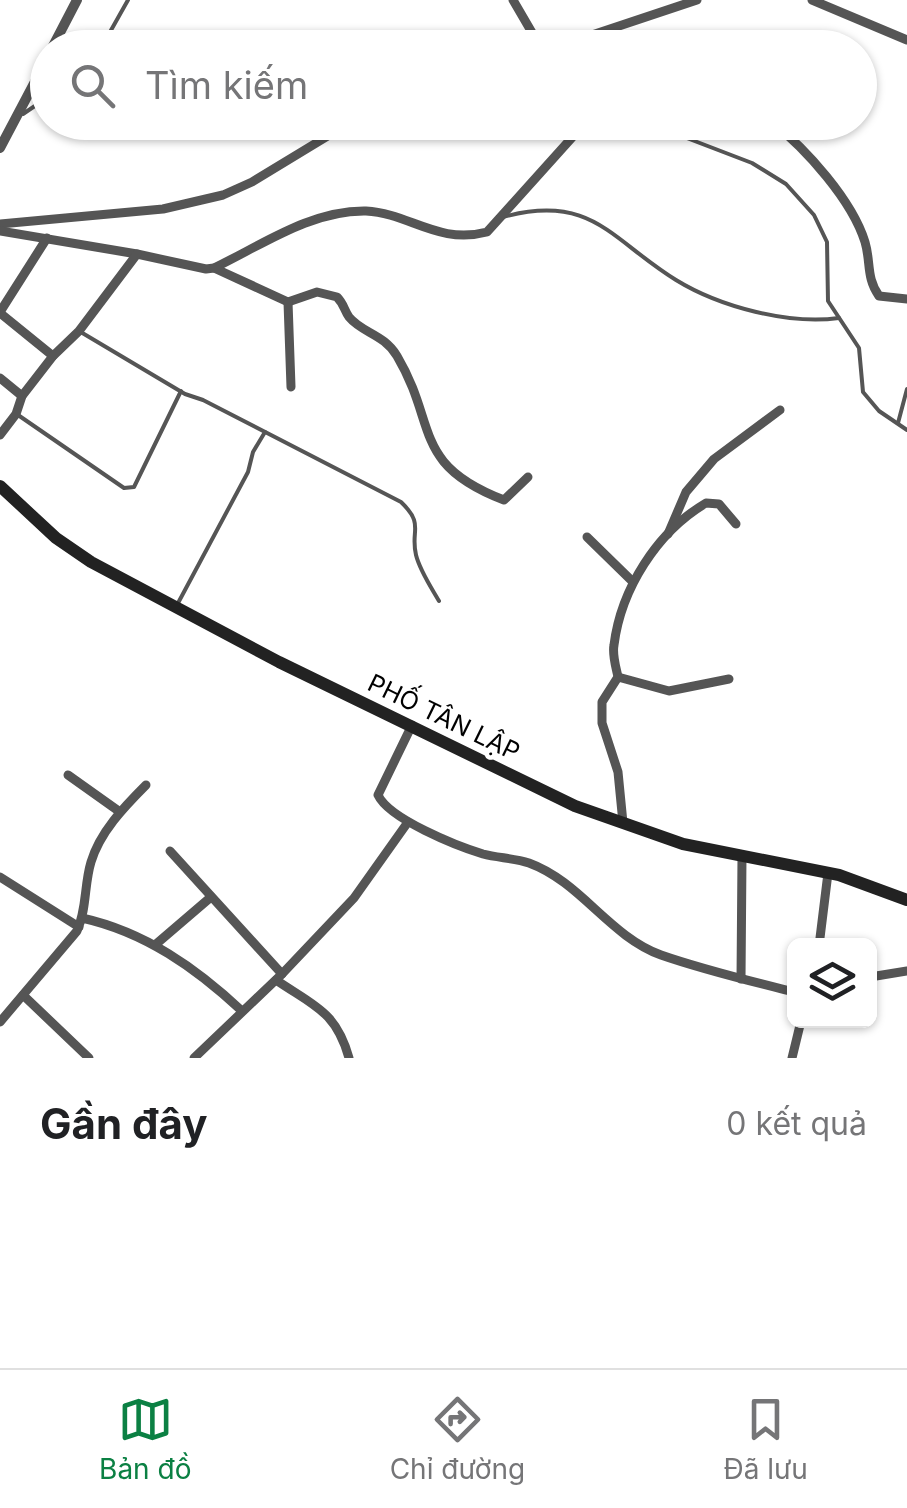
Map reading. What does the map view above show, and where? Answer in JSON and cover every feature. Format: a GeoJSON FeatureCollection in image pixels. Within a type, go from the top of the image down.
{"type":"FeatureCollection","features":[{"type":"Feature","properties":{"kind":"main road","name":"PHỐ TÂN LẬP"},"geometry":{"type":"LineString","coordinates":[[0,486],[56,538],[92,562],[279,662],[575,806],[683,844],[828,873],[907,900]]}},
{"type":"Feature","properties":{"kind":"street"},"geometry":{"type":"LineString","coordinates":[[61,30],[77,0]]}},
{"type":"Feature","properties":{"kind":"street"},"geometry":{"type":"LineString","coordinates":[[514,0],[530,30]]}},
{"type":"Feature","properties":{"kind":"street"},"geometry":{"type":"LineString","coordinates":[[607,30],[697,0]]}},
{"type":"Feature","properties":{"kind":"street"},"geometry":{"type":"LineString","coordinates":[[812,0],[907,40]]}},
{"type":"Feature","properties":{"kind":"street"},"geometry":{"type":"LineString","coordinates":[[0,148],[30,91]]}},
{"type":"Feature","properties":{"kind":"street"},"geometry":{"type":"LineString","coordinates":[[0,228],[163,209],[223,194],[252,182],[321,140]]}},
{"type":"Feature","properties":{"kind":"street"},"geometry":{"type":"LineString","coordinates":[[214,268],[317,216],[368,211],[465,238],[486,232],[569,140]]}},
{"type":"Feature","properties":{"kind":"street"},"geometry":{"type":"LineString","coordinates":[[790,140],[842,198],[866,242],[870,284],[879,296],[907,299]]}},
{"type":"Feature","properties":{"kind":"street"},"geometry":{"type":"LineString","coordinates":[[0,228],[193,268],[214,268],[288,302],[326,292],[341,300],[354,322],[390,345],[404,368],[430,440],[451,472],[504,500],[528,478]]}},
{"type":"Feature","properties":{"kind":"street"},"geometry":{"type":"LineString","coordinates":[[48,238],[0,312],[53,356]]}},
{"type":"Feature","properties":{"kind":"street"},"geometry":{"type":"LineString","coordinates":[[0,435],[16,414],[22,396],[53,356],[79,331],[137,254]]}},
{"type":"Feature","properties":{"kind":"street"},"geometry":{"type":"LineString","coordinates":[[288,302],[291,387]]}},
{"type":"Feature","properties":{"kind":"street"},"geometry":{"type":"LineString","coordinates":[[0,378],[22,396]]}},
{"type":"Feature","properties":{"kind":"street"},"geometry":{"type":"LineString","coordinates":[[667,536],[686,492],[714,459],[780,410]]}},
{"type":"Feature","properties":{"kind":"street"},"geometry":{"type":"LineString","coordinates":[[623,823],[618,772],[602,723],[602,702],[618,676],[613,648],[632,581],[667,536],[706,504],[724,508],[736,524]]}},
{"type":"Feature","properties":{"kind":"street"},"geometry":{"type":"LineString","coordinates":[[586,537],[632,581]]}},
{"type":"Feature","properties":{"kind":"street"},"geometry":{"type":"LineString","coordinates":[[618,676],[669,691],[728,679]]}},
{"type":"Feature","properties":{"kind":"street"},"geometry":{"type":"LineString","coordinates":[[412,725],[378,795],[380,801],[408,822],[482,854],[536,866],[574,888],[636,942],[660,954],[787,990]]}},
{"type":"Feature","properties":{"kind":"street"},"geometry":{"type":"LineString","coordinates":[[68,775],[120,812]]}},
{"type":"Feature","properties":{"kind":"street"},"geometry":{"type":"LineString","coordinates":[[0,1022],[81,922],[91,862],[120,812],[146,785]]}},
{"type":"Feature","properties":{"kind":"street"},"geometry":{"type":"LineString","coordinates":[[194,1058],[354,898],[408,822]]}},
{"type":"Feature","properties":{"kind":"street"},"geometry":{"type":"LineString","coordinates":[[170,851],[279,977],[334,1021],[342,1032],[349,1058]]}},
{"type":"Feature","properties":{"kind":"street"},"geometry":{"type":"LineString","coordinates":[[740,978],[742,856]]}},
{"type":"Feature","properties":{"kind":"street"},"geometry":{"type":"LineString","coordinates":[[820,938],[828,873]]}},
{"type":"Feature","properties":{"kind":"street"},"geometry":{"type":"LineString","coordinates":[[0,877],[81,922],[106,924],[155,945],[194,969],[242,1012]]}},
{"type":"Feature","properties":{"kind":"street"},"geometry":{"type":"LineString","coordinates":[[155,945],[212,897]]}},
{"type":"Feature","properties":{"kind":"street"},"geometry":{"type":"LineString","coordinates":[[877,976],[907,971]]}},
{"type":"Feature","properties":{"kind":"street"},"geometry":{"type":"LineString","coordinates":[[23,994],[88,1058]]}},
{"type":"Feature","properties":{"kind":"street"},"geometry":{"type":"LineString","coordinates":[[792,1058],[799,1028]]}},
{"type":"Feature","properties":{"kind":"lane"},"geometry":{"type":"LineString","coordinates":[[111,30],[128,0]]}},
{"type":"Feature","properties":{"kind":"lane"},"geometry":{"type":"LineString","coordinates":[[15,120],[30,110]]}},
{"type":"Feature","properties":{"kind":"lane"},"geometry":{"type":"LineString","coordinates":[[693,140],[739,157],[786,184],[814,215],[825,235],[828,301],[859,348],[860,382],[866,397],[907,430]]}},
{"type":"Feature","properties":{"kind":"lane"},"geometry":{"type":"LineString","coordinates":[[496,219],[526,212],[588,218],[615,232],[674,279],[711,297],[802,321],[840,318]]}},
{"type":"Feature","properties":{"kind":"lane"},"geometry":{"type":"LineString","coordinates":[[79,331],[181,392],[401,502],[418,525],[414,543],[417,559],[439,601]]}},
{"type":"Feature","properties":{"kind":"lane"},"geometry":{"type":"LineString","coordinates":[[898,423],[907,388]]}},
{"type":"Feature","properties":{"kind":"lane"},"geometry":{"type":"LineString","coordinates":[[16,414],[124,488],[134,487],[181,392]]}},
{"type":"Feature","properties":{"kind":"lane"},"geometry":{"type":"LineString","coordinates":[[176,607],[265,432]]}}]}
